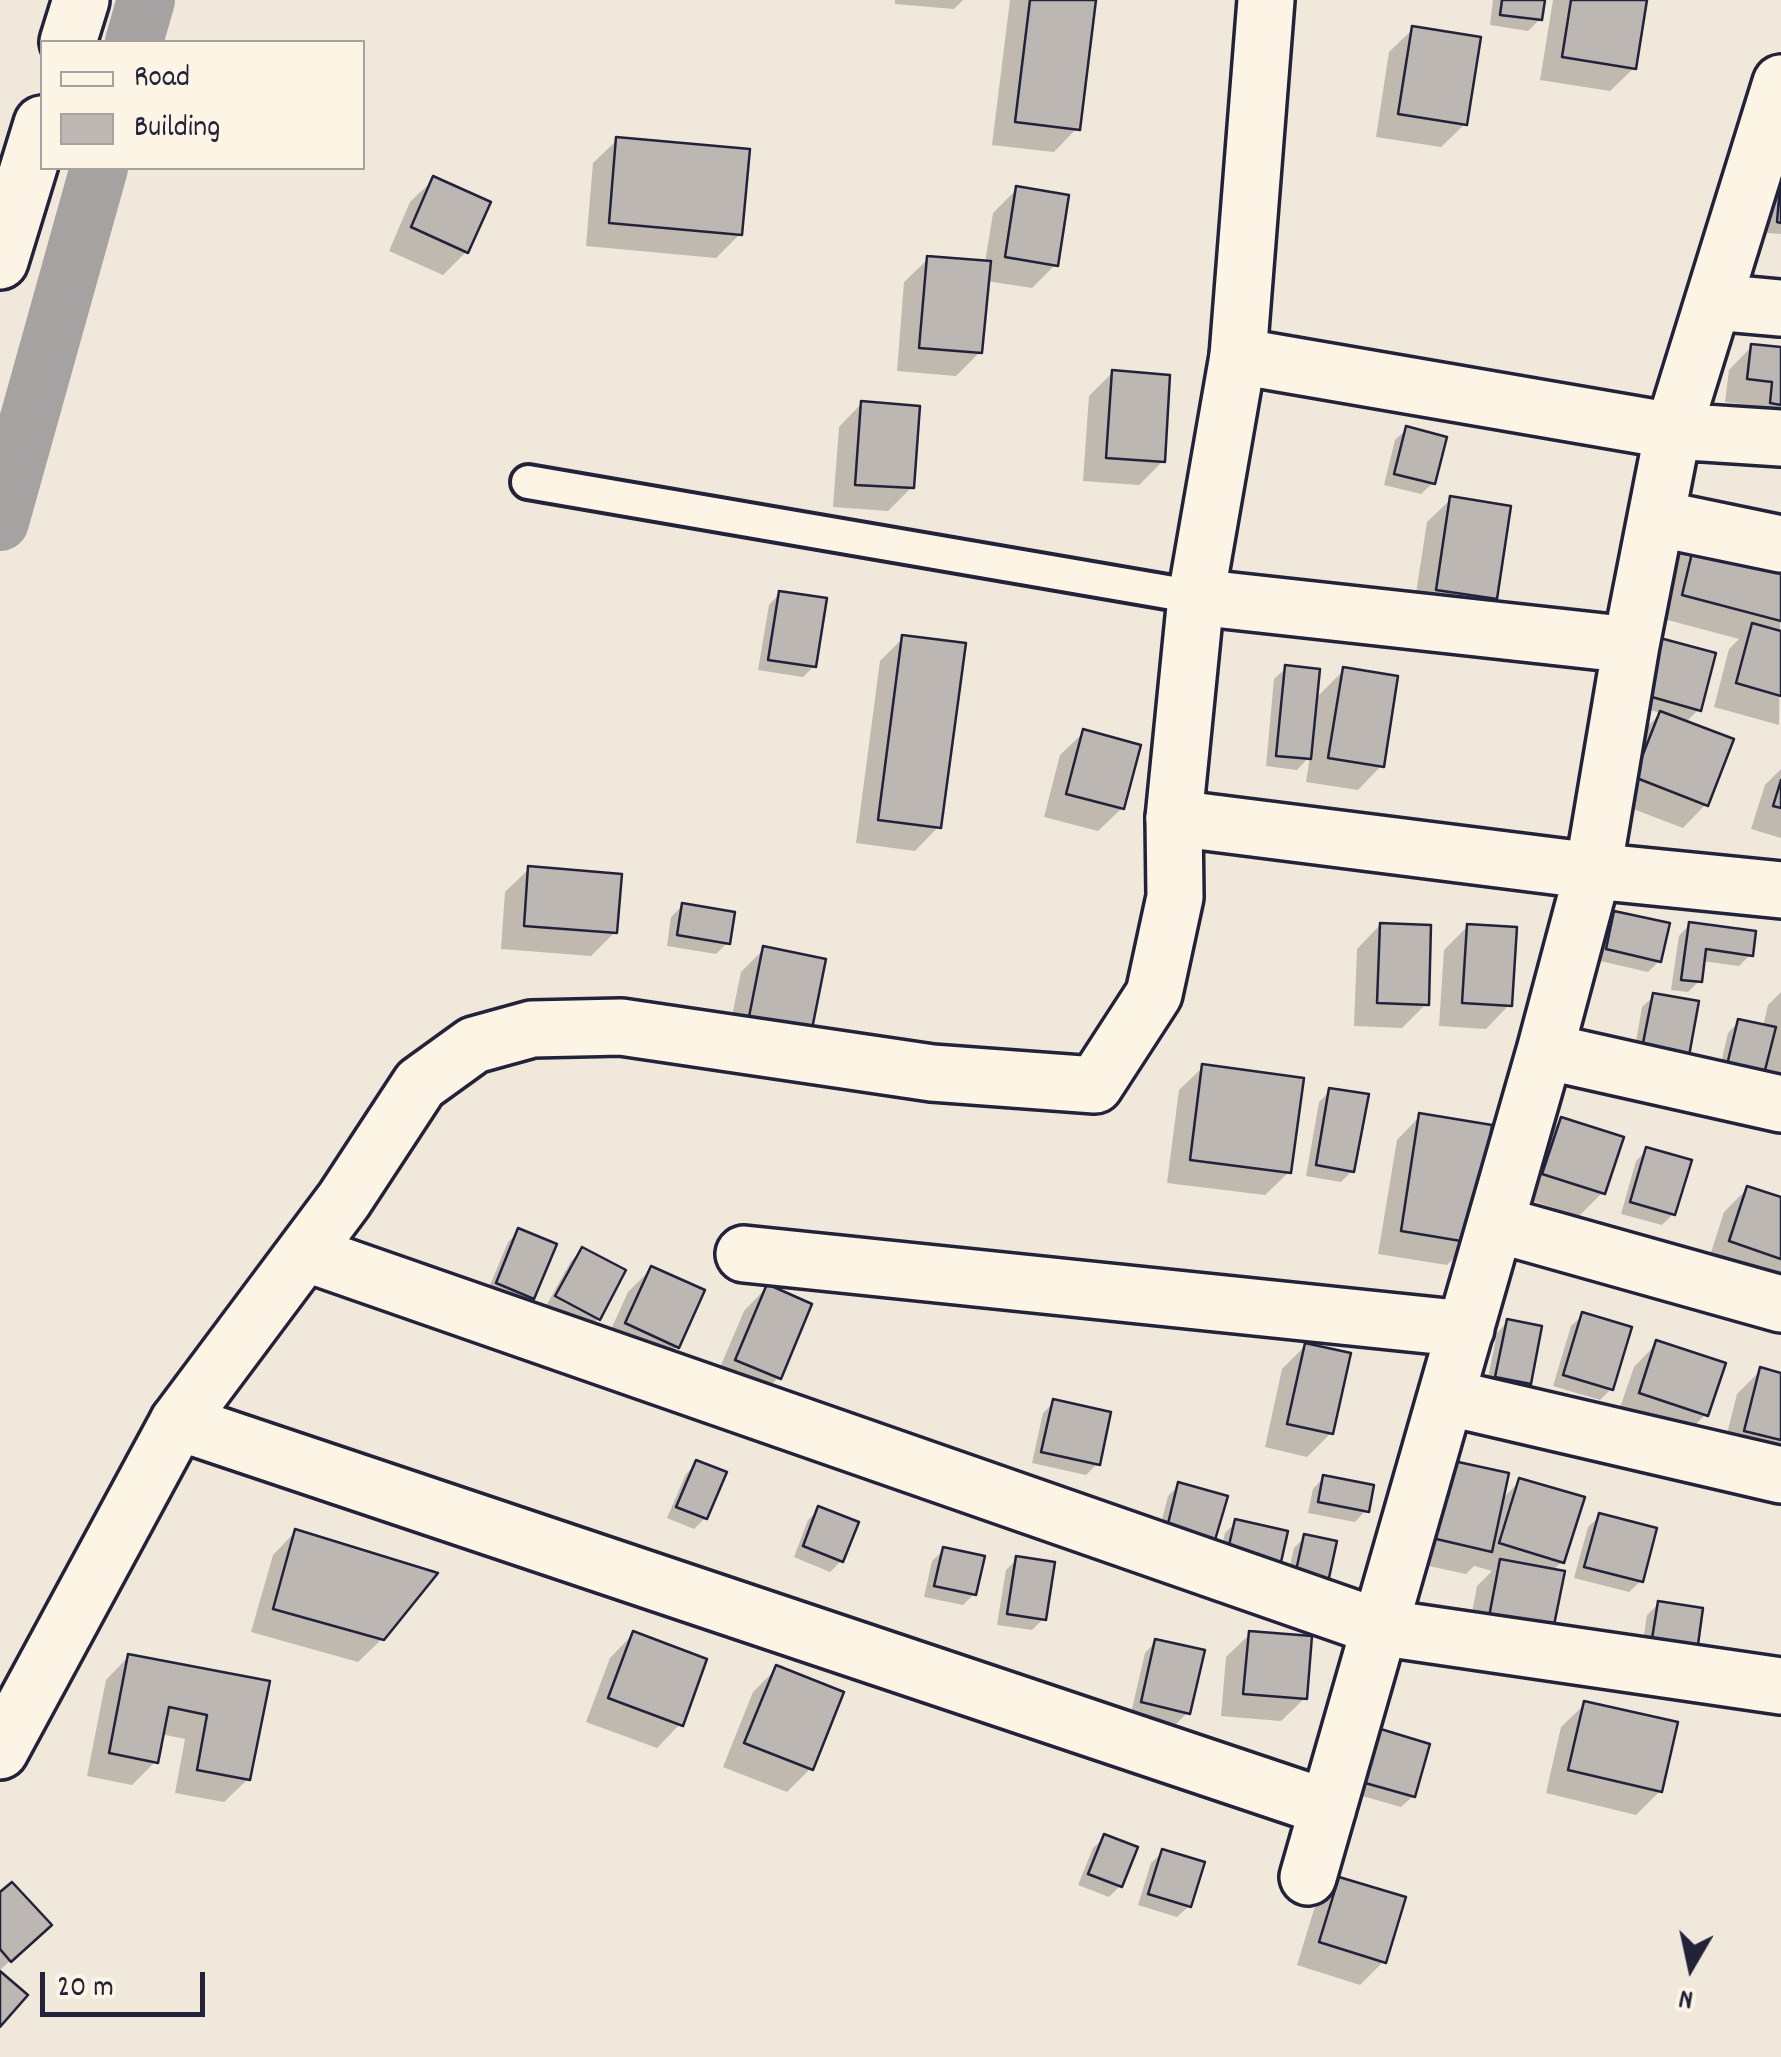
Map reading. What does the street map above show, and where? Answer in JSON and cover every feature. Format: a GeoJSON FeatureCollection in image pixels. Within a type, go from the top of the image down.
{"type":"FeatureCollection","features":[{"type":"Feature","properties":{"kind":"street"},"geometry":{"type":"LineString","coordinates":[[69,40],[81,0]]}},
{"type":"Feature","properties":{"kind":"street"},"geometry":{"type":"LineString","coordinates":[[0,1752],[178,1422],[344,1200],[420,1084],[474,1045],[532,1030],[621,1027],[932,1073],[1095,1085],[1154,994],[1175,897],[1174,818],[1196,597],[1238,356],[1266,0]]}},
{"type":"Feature","properties":{"kind":"street"},"geometry":{"type":"LineString","coordinates":[[1308,1877],[1593,871],[1631,644],[1673,431],[1714,302],[1771,148],[1781,83]]}},
{"type":"Feature","properties":{"kind":"street"},"geometry":{"type":"LineString","coordinates":[[0,260],[40,130]]}},
{"type":"Feature","properties":{"kind":"street"},"geometry":{"type":"LineString","coordinates":[[1714,302],[1781,308]]}},
{"type":"Feature","properties":{"kind":"street"},"geometry":{"type":"LineString","coordinates":[[1238,356],[1673,431],[1781,438]]}},
{"type":"Feature","properties":{"kind":"street"},"geometry":{"type":"LineString","coordinates":[[1656,518],[1781,544]]}},
{"type":"Feature","properties":{"kind":"street"},"geometry":{"type":"LineString","coordinates":[[1196,597],[1631,644]]}},
{"type":"Feature","properties":{"kind":"street"},"geometry":{"type":"LineString","coordinates":[[1174,818],[1593,871],[1781,890]]}},
{"type":"Feature","properties":{"kind":"street"},"geometry":{"type":"LineString","coordinates":[[1545,1051],[1781,1104]]}},
{"type":"Feature","properties":{"kind":"street"},"geometry":{"type":"LineString","coordinates":[[1496,1224],[1781,1304]]}},
{"type":"Feature","properties":{"kind":"street"},"geometry":{"type":"LineString","coordinates":[[304,1253],[1378,1628],[1781,1686]]}},
{"type":"Feature","properties":{"kind":"street"},"geometry":{"type":"LineString","coordinates":[[744,1254],[1466,1329]]}},
{"type":"Feature","properties":{"kind":"street"},"geometry":{"type":"LineString","coordinates":[[1446,1398],[1781,1475]]}},
{"type":"Feature","properties":{"kind":"street"},"geometry":{"type":"LineString","coordinates":[[178,1422],[1328,1808]]}},
{"type":"Feature","properties":{"kind":"lane"},"geometry":{"type":"LineString","coordinates":[[528,482],[1196,597]]}},
{"type":"Feature","properties":{"kind":"building"},"geometry":{"type":"Polygon","coordinates":[[[1030,0],[1096,0],[1080,130],[1015,122],[1030,0]]]}},
{"type":"Feature","properties":{"kind":"building"},"geometry":{"type":"Polygon","coordinates":[[[1502,0],[1545,0],[1542,20],[1500,15],[1502,0]]]}},
{"type":"Feature","properties":{"kind":"building"},"geometry":{"type":"Polygon","coordinates":[[[1571,0],[1647,0],[1636,69],[1562,57],[1571,0]]]}},
{"type":"Feature","properties":{"kind":"building"},"geometry":{"type":"Polygon","coordinates":[[[1412,26],[1481,37],[1467,125],[1398,114],[1412,26]]]}},
{"type":"Feature","properties":{"kind":"building"},"geometry":{"type":"Polygon","coordinates":[[[616,137],[750,149],[742,235],[609,223],[616,137]]]}},
{"type":"Feature","properties":{"kind":"building"},"geometry":{"type":"Polygon","coordinates":[[[433,176],[491,202],[468,253],[411,227],[433,176]]]}},
{"type":"Feature","properties":{"kind":"building"},"geometry":{"type":"Polygon","coordinates":[[[1016,186],[1069,195],[1058,266],[1005,257],[1016,186]]]}},
{"type":"Feature","properties":{"kind":"building"},"geometry":{"type":"Polygon","coordinates":[[[1781,186],[1781,223],[1777,222],[1781,186]]]}},
{"type":"Feature","properties":{"kind":"building"},"geometry":{"type":"Polygon","coordinates":[[[927,256],[991,261],[982,353],[919,348],[927,256]]]}},
{"type":"Feature","properties":{"kind":"building"},"geometry":{"type":"Polygon","coordinates":[[[1751,344],[1781,347],[1781,405],[1770,403],[1772,382],[1747,379],[1751,344]]]}},
{"type":"Feature","properties":{"kind":"building"},"geometry":{"type":"Polygon","coordinates":[[[1112,370],[1170,375],[1165,462],[1106,458],[1112,370]]]}},
{"type":"Feature","properties":{"kind":"building"},"geometry":{"type":"Polygon","coordinates":[[[861,401],[920,406],[914,488],[855,485],[861,401]]]}},
{"type":"Feature","properties":{"kind":"building"},"geometry":{"type":"Polygon","coordinates":[[[1406,426],[1447,437],[1435,484],[1394,474],[1406,426]]]}},
{"type":"Feature","properties":{"kind":"building"},"geometry":{"type":"Polygon","coordinates":[[[1450,496],[1511,506],[1497,599],[1436,590],[1450,496]]]}},
{"type":"Feature","properties":{"kind":"building"},"geometry":{"type":"Polygon","coordinates":[[[1697,532],[1781,554],[1781,621],[1682,595],[1697,532]]]}},
{"type":"Feature","properties":{"kind":"building"},"geometry":{"type":"Polygon","coordinates":[[[779,591],[827,598],[816,667],[768,660],[779,591]]]}},
{"type":"Feature","properties":{"kind":"building"},"geometry":{"type":"Polygon","coordinates":[[[1752,623],[1781,631],[1781,696],[1736,683],[1752,623]]]}},
{"type":"Feature","properties":{"kind":"building"},"geometry":{"type":"Polygon","coordinates":[[[902,635],[966,643],[941,828],[878,820],[902,635]]]}},
{"type":"Feature","properties":{"kind":"building"},"geometry":{"type":"Polygon","coordinates":[[[1660,638],[1716,653],[1701,711],[1645,695],[1660,638]]]}},
{"type":"Feature","properties":{"kind":"building"},"geometry":{"type":"Polygon","coordinates":[[[1285,665],[1320,669],[1311,759],[1276,756],[1285,665]]]}},
{"type":"Feature","properties":{"kind":"building"},"geometry":{"type":"Polygon","coordinates":[[[1343,667],[1398,676],[1384,767],[1328,758],[1343,667]]]}},
{"type":"Feature","properties":{"kind":"building"},"geometry":{"type":"Polygon","coordinates":[[[1660,711],[1734,739],[1708,806],[1634,777],[1660,711]]]}},
{"type":"Feature","properties":{"kind":"building"},"geometry":{"type":"Polygon","coordinates":[[[1083,729],[1141,745],[1124,809],[1066,794],[1083,729]]]}},
{"type":"Feature","properties":{"kind":"building"},"geometry":{"type":"Polygon","coordinates":[[[1781,780],[1781,808],[1773,806],[1781,780]]]}},
{"type":"Feature","properties":{"kind":"building"},"geometry":{"type":"Polygon","coordinates":[[[528,866],[622,874],[617,933],[524,926],[528,866]]]}},
{"type":"Feature","properties":{"kind":"building"},"geometry":{"type":"Polygon","coordinates":[[[682,903],[735,912],[730,944],[677,935],[682,903]]]}},
{"type":"Feature","properties":{"kind":"building"},"geometry":{"type":"Polygon","coordinates":[[[1614,911],[1670,923],[1661,962],[1606,949],[1614,911]]]}},
{"type":"Feature","properties":{"kind":"building"},"geometry":{"type":"Polygon","coordinates":[[[1689,922],[1756,931],[1753,956],[1706,949],[1702,982],[1681,980],[1689,922]]]}},
{"type":"Feature","properties":{"kind":"building"},"geometry":{"type":"Polygon","coordinates":[[[1380,923],[1431,925],[1429,1005],[1377,1003],[1380,923]]]}},
{"type":"Feature","properties":{"kind":"building"},"geometry":{"type":"Polygon","coordinates":[[[1467,924],[1517,927],[1512,1006],[1462,1003],[1467,924]]]}},
{"type":"Feature","properties":{"kind":"building"},"geometry":{"type":"Polygon","coordinates":[[[763,946],[826,959],[809,1044],[746,1032],[763,946]]]}},
{"type":"Feature","properties":{"kind":"building"},"geometry":{"type":"Polygon","coordinates":[[[1653,993],[1699,1001],[1689,1056],[1642,1048],[1653,993]]]}},
{"type":"Feature","properties":{"kind":"building"},"geometry":{"type":"Polygon","coordinates":[[[1738,1019],[1776,1027],[1764,1074],[1727,1065],[1738,1019]]]}},
{"type":"Feature","properties":{"kind":"building"},"geometry":{"type":"Polygon","coordinates":[[[1202,1064],[1304,1078],[1291,1173],[1190,1160],[1202,1064]]]}},
{"type":"Feature","properties":{"kind":"building"},"geometry":{"type":"Polygon","coordinates":[[[1329,1088],[1369,1094],[1354,1172],[1316,1165],[1329,1088]]]}},
{"type":"Feature","properties":{"kind":"building"},"geometry":{"type":"Polygon","coordinates":[[[1419,1113],[1492,1125],[1473,1243],[1401,1231],[1419,1113]]]}},
{"type":"Feature","properties":{"kind":"building"},"geometry":{"type":"Polygon","coordinates":[[[1561,1117],[1624,1137],[1605,1194],[1542,1174],[1561,1117]]]}},
{"type":"Feature","properties":{"kind":"building"},"geometry":{"type":"Polygon","coordinates":[[[1646,1147],[1692,1160],[1675,1215],[1630,1202],[1646,1147]]]}},
{"type":"Feature","properties":{"kind":"building"},"geometry":{"type":"Polygon","coordinates":[[[1747,1186],[1781,1197],[1781,1259],[1729,1241],[1747,1186]]]}},
{"type":"Feature","properties":{"kind":"building"},"geometry":{"type":"Polygon","coordinates":[[[518,1228],[557,1244],[534,1299],[496,1283],[518,1228]]]}},
{"type":"Feature","properties":{"kind":"building"},"geometry":{"type":"Polygon","coordinates":[[[582,1247],[626,1270],[600,1320],[555,1296],[582,1247]]]}},
{"type":"Feature","properties":{"kind":"building"},"geometry":{"type":"Polygon","coordinates":[[[651,1266],[705,1290],[679,1348],[625,1323],[651,1266]]]}},
{"type":"Feature","properties":{"kind":"building"},"geometry":{"type":"Polygon","coordinates":[[[767,1284],[812,1304],[781,1379],[735,1360],[767,1284]]]}},
{"type":"Feature","properties":{"kind":"building"},"geometry":{"type":"Polygon","coordinates":[[[1582,1312],[1632,1327],[1613,1390],[1563,1375],[1582,1312]]]}},
{"type":"Feature","properties":{"kind":"building"},"geometry":{"type":"Polygon","coordinates":[[[1507,1319],[1542,1326],[1531,1384],[1495,1377],[1507,1319]]]}},
{"type":"Feature","properties":{"kind":"building"},"geometry":{"type":"Polygon","coordinates":[[[1656,1340],[1726,1363],[1708,1416],[1639,1393],[1656,1340]]]}},
{"type":"Feature","properties":{"kind":"building"},"geometry":{"type":"Polygon","coordinates":[[[1305,1343],[1351,1353],[1333,1434],[1287,1424],[1305,1343]]]}},
{"type":"Feature","properties":{"kind":"building"},"geometry":{"type":"Polygon","coordinates":[[[1760,1367],[1781,1373],[1781,1440],[1744,1431],[1760,1367]]]}},
{"type":"Feature","properties":{"kind":"building"},"geometry":{"type":"Polygon","coordinates":[[[1053,1399],[1111,1412],[1100,1465],[1041,1452],[1053,1399]]]}},
{"type":"Feature","properties":{"kind":"building"},"geometry":{"type":"Polygon","coordinates":[[[696,1460],[727,1472],[707,1519],[676,1507],[696,1460]]]}},
{"type":"Feature","properties":{"kind":"building"},"geometry":{"type":"Polygon","coordinates":[[[1449,1460],[1509,1473],[1492,1552],[1432,1538],[1449,1460]]]}},
{"type":"Feature","properties":{"kind":"building"},"geometry":{"type":"Polygon","coordinates":[[[1323,1475],[1374,1485],[1369,1512],[1318,1502],[1323,1475]]]}},
{"type":"Feature","properties":{"kind":"building"},"geometry":{"type":"Polygon","coordinates":[[[1519,1478],[1585,1497],[1564,1563],[1499,1543],[1519,1478]]]}},
{"type":"Feature","properties":{"kind":"building"},"geometry":{"type":"Polygon","coordinates":[[[1178,1482],[1228,1496],[1215,1540],[1167,1528],[1178,1482]]]}},
{"type":"Feature","properties":{"kind":"building"},"geometry":{"type":"Polygon","coordinates":[[[818,1506],[859,1522],[843,1562],[803,1546],[818,1506]]]}},
{"type":"Feature","properties":{"kind":"building"},"geometry":{"type":"Polygon","coordinates":[[[1599,1513],[1657,1528],[1643,1582],[1584,1567],[1599,1513]]]}},
{"type":"Feature","properties":{"kind":"building"},"geometry":{"type":"Polygon","coordinates":[[[1235,1519],[1288,1531],[1277,1580],[1224,1567],[1235,1519]]]}},
{"type":"Feature","properties":{"kind":"building"},"geometry":{"type":"Polygon","coordinates":[[[295,1529],[438,1573],[384,1640],[273,1609],[295,1529]]]}},
{"type":"Feature","properties":{"kind":"building"},"geometry":{"type":"Polygon","coordinates":[[[1304,1534],[1337,1541],[1327,1587],[1294,1580],[1304,1534]]]}},
{"type":"Feature","properties":{"kind":"building"},"geometry":{"type":"Polygon","coordinates":[[[943,1547],[985,1556],[976,1595],[934,1586],[943,1547]]]}},
{"type":"Feature","properties":{"kind":"building"},"geometry":{"type":"Polygon","coordinates":[[[1016,1556],[1055,1562],[1046,1620],[1007,1614],[1016,1556]]]}},
{"type":"Feature","properties":{"kind":"building"},"geometry":{"type":"Polygon","coordinates":[[[1500,1559],[1565,1571],[1552,1635],[1488,1622],[1500,1559]]]}},
{"type":"Feature","properties":{"kind":"building"},"geometry":{"type":"Polygon","coordinates":[[[1658,1601],[1703,1608],[1697,1652],[1651,1645],[1658,1601]]]}},
{"type":"Feature","properties":{"kind":"building"},"geometry":{"type":"Polygon","coordinates":[[[633,1631],[707,1659],[683,1726],[608,1698],[633,1631]]]}},
{"type":"Feature","properties":{"kind":"building"},"geometry":{"type":"Polygon","coordinates":[[[1249,1631],[1312,1636],[1307,1699],[1243,1694],[1249,1631]]]}},
{"type":"Feature","properties":{"kind":"building"},"geometry":{"type":"Polygon","coordinates":[[[1155,1639],[1205,1650],[1190,1714],[1141,1702],[1155,1639]]]}},
{"type":"Feature","properties":{"kind":"building"},"geometry":{"type":"Polygon","coordinates":[[[128,1654],[270,1681],[250,1780],[197,1770],[207,1715],[169,1707],[158,1763],[109,1753],[128,1654]]]}},
{"type":"Feature","properties":{"kind":"building"},"geometry":{"type":"Polygon","coordinates":[[[776,1665],[844,1692],[813,1770],[744,1743],[776,1665]]]}},
{"type":"Feature","properties":{"kind":"building"},"geometry":{"type":"Polygon","coordinates":[[[1584,1701],[1678,1722],[1662,1792],[1568,1770],[1584,1701]]]}},
{"type":"Feature","properties":{"kind":"building"},"geometry":{"type":"Polygon","coordinates":[[[1374,1727],[1430,1744],[1415,1797],[1358,1781],[1374,1727]]]}},
{"type":"Feature","properties":{"kind":"building"},"geometry":{"type":"Polygon","coordinates":[[[1104,1834],[1138,1847],[1122,1887],[1088,1874],[1104,1834]]]}},
{"type":"Feature","properties":{"kind":"building"},"geometry":{"type":"Polygon","coordinates":[[[1162,1849],[1205,1862],[1191,1907],[1148,1894],[1162,1849]]]}},
{"type":"Feature","properties":{"kind":"building"},"geometry":{"type":"Polygon","coordinates":[[[1339,1877],[1406,1897],[1386,1963],[1319,1942],[1339,1877]]]}},
{"type":"Feature","properties":{"kind":"building"},"geometry":{"type":"Polygon","coordinates":[[[12,1882],[52,1925],[11,1962],[0,1949],[0,1892],[12,1882]]]}},
{"type":"Feature","properties":{"kind":"building"},"geometry":{"type":"Polygon","coordinates":[[[0,1971],[28,1995],[0,2027],[0,1971]]]}},
{"type":"Feature","properties":{"kind":"waterway"},"geometry":{"type":"LineString","coordinates":[[135,40],[146,0]]}},
{"type":"Feature","properties":{"kind":"waterway"},"geometry":{"type":"LineString","coordinates":[[0,522],[98,170]]}}]}
